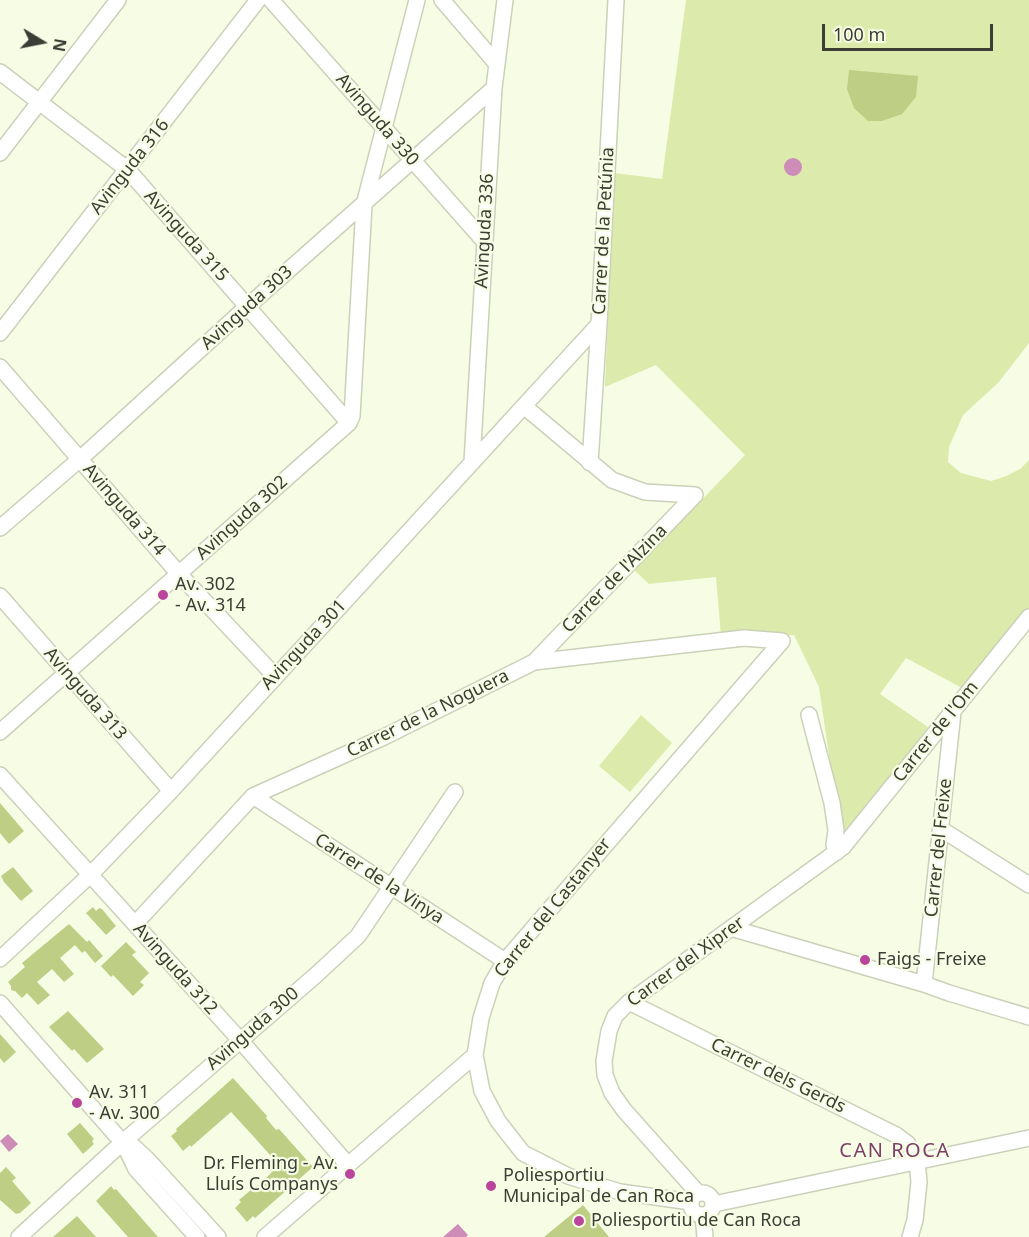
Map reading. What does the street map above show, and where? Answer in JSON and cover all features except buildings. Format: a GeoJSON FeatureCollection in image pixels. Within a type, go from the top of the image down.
{"type":"FeatureCollection","features":[{"type":"Feature","properties":{"kind":"street"},"geometry":{"type":"LineString","coordinates":[[0,153],[118,0]]}},
{"type":"Feature","properties":{"kind":"street","name":"Avinguda 316"},"geometry":{"type":"LineString","coordinates":[[0,333],[258,0]]}},
{"type":"Feature","properties":{"kind":"street","name":"Avinguda 330"},"geometry":{"type":"LineString","coordinates":[[271,0],[484,241]]}},
{"type":"Feature","properties":{"kind":"street"},"geometry":{"type":"LineString","coordinates":[[349,423],[352,416],[364,205],[417,0]]}},
{"type":"Feature","properties":{"kind":"street"},"geometry":{"type":"LineString","coordinates":[[442,0],[495,62]]}},
{"type":"Feature","properties":{"kind":"street","name":"Avinguda 336"},"geometry":{"type":"LineString","coordinates":[[472,462],[495,62],[505,0]]}},
{"type":"Feature","properties":{"kind":"street","name":"Carrer de la Petúnia"},"geometry":{"type":"LineString","coordinates":[[590,463],[616,0]]}},
{"type":"Feature","properties":{"kind":"street","name":"Avinguda 315"},"geometry":{"type":"LineString","coordinates":[[0,72],[128,170],[349,423]]}},
{"type":"Feature","properties":{"kind":"street","name":"Avinguda 303"},"geometry":{"type":"LineString","coordinates":[[0,528],[494,88]]}},
{"type":"Feature","properties":{"kind":"street","name":"Avinguda 301"},"geometry":{"type":"LineString","coordinates":[[0,959],[90,875],[171,791],[599,324]]}},
{"type":"Feature","properties":{"kind":"street","name":"Avinguda 314"},"geometry":{"type":"LineString","coordinates":[[0,367],[179,574],[275,676]]}},
{"type":"Feature","properties":{"kind":"street"},"geometry":{"type":"LineString","coordinates":[[525,407],[590,463]]}},
{"type":"Feature","properties":{"kind":"street","name":"Avinguda 302"},"geometry":{"type":"LineString","coordinates":[[0,732],[349,423]]}},
{"type":"Feature","properties":{"kind":"street","name":"Carrer de l'Alzina"},"geometry":{"type":"LineString","coordinates":[[534,662],[695,495],[645,492],[612,480],[590,463]]}},
{"type":"Feature","properties":{"kind":"street","name":"Avinguda 313"},"geometry":{"type":"LineString","coordinates":[[0,596],[171,791]]}},
{"type":"Feature","properties":{"kind":"street","name":"Carrer de l'Om"},"geometry":{"type":"LineString","coordinates":[[840,850],[1029,617]]}},
{"type":"Feature","properties":{"kind":"street","name":"Carrer de la Noguera"},"geometry":{"type":"LineString","coordinates":[[135,924],[253,796],[384,737],[534,662],[744,638],[782,641]]}},
{"type":"Feature","properties":{"kind":"street","name":"Carrer del Castanyer"},"geometry":{"type":"LineString","coordinates":[[694,1198],[620,1192],[568,1176],[523,1153],[498,1121],[482,1091],[475,1055],[481,1018],[492,983],[505,961],[782,641]]}},
{"type":"Feature","properties":{"kind":"street","name":"Carrer del Freixe"},"geometry":{"type":"LineString","coordinates":[[924,984],[953,712]]}},
{"type":"Feature","properties":{"kind":"street"},"geometry":{"type":"LineString","coordinates":[[809,715],[832,803],[836,830],[834,845],[840,850]]}},
{"type":"Feature","properties":{"kind":"street","name":"Avinguda 312"},"geometry":{"type":"LineString","coordinates":[[0,775],[240,1040],[348,1165]]}},
{"type":"Feature","properties":{"kind":"street","name":"Avinguda 300"},"geometry":{"type":"LineString","coordinates":[[19,1237],[123,1142],[358,936],[454,792]]}},
{"type":"Feature","properties":{"kind":"street","name":"Carrer de la Vinya"},"geometry":{"type":"LineString","coordinates":[[253,796],[505,961]]}},
{"type":"Feature","properties":{"kind":"street"},"geometry":{"type":"LineString","coordinates":[[941,829],[1029,885]]}},
{"type":"Feature","properties":{"kind":"street","name":"Carrer del Xiprer"},"geometry":{"type":"LineString","coordinates":[[708,1210],[694,1212],[694,1198],[612,1093],[604,1061],[609,1031],[615,1016],[629,1002],[840,850]]}},
{"type":"Feature","properties":{"kind":"street"},"geometry":{"type":"LineString","coordinates":[[731,928],[1029,1017]]}},
{"type":"Feature","properties":{"kind":"street","name":"Carrer dels Gerds"},"geometry":{"type":"LineString","coordinates":[[629,1002],[896,1136],[908,1144],[917,1161]]}},
{"type":"Feature","properties":{"kind":"street"},"geometry":{"type":"LineString","coordinates":[[0,1003],[123,1142],[136,1169],[197,1237]]}},
{"type":"Feature","properties":{"kind":"street"},"geometry":{"type":"LineString","coordinates":[[266,1237],[475,1055]]}},
{"type":"Feature","properties":{"kind":"street"},"geometry":{"type":"LineString","coordinates":[[705,1237],[708,1210],[917,1161],[1029,1138]]}},
{"type":"Feature","properties":{"kind":"street"},"geometry":{"type":"LineString","coordinates":[[123,1142],[134,1147],[148,1160],[219,1237]]}},
{"type":"Feature","properties":{"kind":"street"},"geometry":{"type":"LineString","coordinates":[[910,1237],[915,1220],[919,1182],[917,1161]]}},
{"type":"Feature","properties":{"kind":"green space"},"geometry":{"type":"Polygon","coordinates":[[[686,0],[1029,0],[1029,343],[998,383],[963,415],[949,447],[948,462],[961,473],[991,481],[1020,469],[1029,460],[1029,608],[962,688],[906,658],[880,694],[928,727],[850,829],[840,831],[819,687],[794,635],[721,637],[716,577],[649,584],[634,570],[745,455],[656,365],[605,387],[614,173],[662,179],[686,0]]]}},
{"type":"Feature","properties":{"kind":"green space"},"geometry":{"type":"Polygon","coordinates":[[[641,715],[672,743],[630,792],[599,766],[641,715]]]}},
{"type":"Feature","properties":{"kind":"shaded area"},"geometry":{"type":"Polygon","coordinates":[[[793,158],[799,161],[802,167],[799,173],[793,176],[787,173],[784,167],[787,161],[793,158]]]}},
{"type":"Feature","properties":{"kind":"shaded area"},"geometry":{"type":"Polygon","coordinates":[[[8,1134],[18,1144],[9,1152],[0,1141],[8,1134]]]}},
{"type":"Feature","properties":{"kind":"shaded area"},"geometry":{"type":"Polygon","coordinates":[[[458,1224],[468,1235],[466,1237],[443,1237],[458,1224]]]}},
{"type":"Feature","properties":{"kind":"place","name":"Av. 302 - Av. 314"},"geometry":{"type":"Point","coordinates":[163,595]}},
{"type":"Feature","properties":{"kind":"place","name":"Faigs - Freixe"},"geometry":{"type":"Point","coordinates":[865,960]}},
{"type":"Feature","properties":{"kind":"place","name":"Av. 311 - Av. 300"},"geometry":{"type":"Point","coordinates":[77,1103]}},
{"type":"Feature","properties":{"kind":"place","name":"Dr. Fleming - Av. Lluís Companys"},"geometry":{"type":"Point","coordinates":[350,1174]}},
{"type":"Feature","properties":{"kind":"place","name":"Poliesportiu Municipal de Can Roca"},"geometry":{"type":"Point","coordinates":[491,1186]}},
{"type":"Feature","properties":{"kind":"place","name":"Poliesportiu de Can Roca"},"geometry":{"type":"Point","coordinates":[579,1221]}},
{"type":"Feature","properties":{"kind":"district","name":"CAN ROCA"},"geometry":{"type":"Point","coordinates":[895,1151]}}]}
